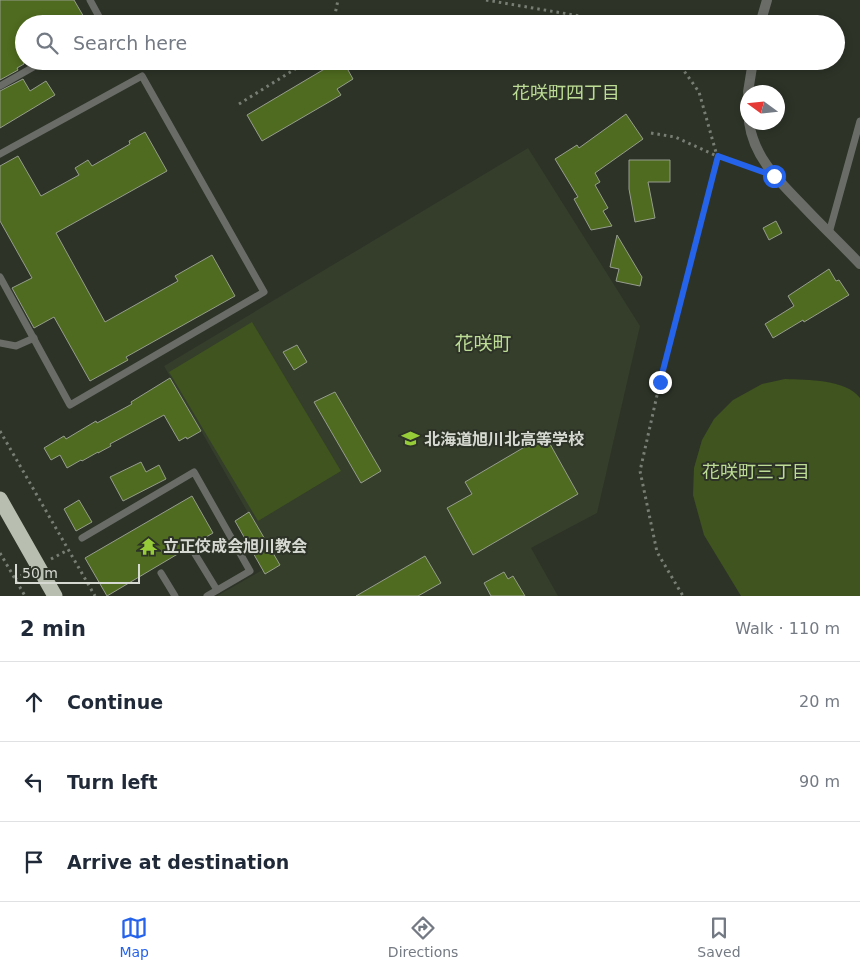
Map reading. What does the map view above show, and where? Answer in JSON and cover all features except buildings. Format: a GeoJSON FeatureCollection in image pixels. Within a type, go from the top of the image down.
{"type":"FeatureCollection","features":[{"type":"Feature","properties":{"kind":"highway"},"geometry":{"type":"LineString","coordinates":[[0,499],[55,596]]}},
{"type":"Feature","properties":{"kind":"street"},"geometry":{"type":"LineString","coordinates":[[763,15],[767,0]]}},
{"type":"Feature","properties":{"kind":"street"},"geometry":{"type":"LineString","coordinates":[[749,85],[751,70]]}},
{"type":"Feature","properties":{"kind":"street"},"geometry":{"type":"LineString","coordinates":[[750,130],[758,153],[774,176],[860,264]]}},
{"type":"Feature","properties":{"kind":"lane"},"geometry":{"type":"LineString","coordinates":[[90,0],[98,15]]}},
{"type":"Feature","properties":{"kind":"lane"},"geometry":{"type":"LineString","coordinates":[[0,86],[28,70]]}},
{"type":"Feature","properties":{"kind":"lane"},"geometry":{"type":"LineString","coordinates":[[0,154],[142,76],[264,292],[70,405],[1,281]]}},
{"type":"Feature","properties":{"kind":"lane"},"geometry":{"type":"LineString","coordinates":[[829,233],[860,121]]}},
{"type":"Feature","properties":{"kind":"lane"},"geometry":{"type":"LineString","coordinates":[[0,343],[16,346],[34,338]]}},
{"type":"Feature","properties":{"kind":"lane"},"geometry":{"type":"LineString","coordinates":[[82,538],[194,472],[250,571],[207,596]]}},
{"type":"Feature","properties":{"kind":"lane"},"geometry":{"type":"LineString","coordinates":[[195,554],[217,590]]}},
{"type":"Feature","properties":{"kind":"lane"},"geometry":{"type":"LineString","coordinates":[[161,573],[175,596]]}},
{"type":"Feature","properties":{"kind":"path"},"geometry":{"type":"LineString","coordinates":[[335,15],[338,0]]}},
{"type":"Feature","properties":{"kind":"path"},"geometry":{"type":"LineString","coordinates":[[486,0],[574,15]]}},
{"type":"Feature","properties":{"kind":"path"},"geometry":{"type":"LineString","coordinates":[[239,104],[294,70]]}},
{"type":"Feature","properties":{"kind":"path"},"geometry":{"type":"LineString","coordinates":[[683,70],[699,92],[718,156],[660,382],[640,471],[657,552],[683,596]]}},
{"type":"Feature","properties":{"kind":"path"},"geometry":{"type":"LineString","coordinates":[[652,133],[675,137],[718,156],[774,176]]}},
{"type":"Feature","properties":{"kind":"path"},"geometry":{"type":"LineString","coordinates":[[0,431],[95,596]]}},
{"type":"Feature","properties":{"kind":"path"},"geometry":{"type":"LineString","coordinates":[[0,553],[25,596]]}},
{"type":"Feature","properties":{"kind":"shaded area","name":"北海道旭川北高等学校"},"geometry":{"type":"Polygon","coordinates":[[[528,148],[640,326],[597,513],[531,548],[558,596],[217,596],[276,562],[164,366],[528,148]]]}},
{"type":"Feature","properties":{"kind":"green space"},"geometry":{"type":"Polygon","coordinates":[[[252,322],[341,471],[258,521],[169,372],[252,322]]]}},
{"type":"Feature","properties":{"kind":"green space"},"geometry":{"type":"Polygon","coordinates":[[[785,379],[815,380],[836,384],[854,392],[860,398],[860,596],[741,596],[704,535],[693,495],[694,468],[702,440],[714,419],[733,400],[762,384],[785,379]]]}},
{"type":"Feature","properties":{"kind":"place","name":"北海道旭川北高等学校"},"geometry":{"type":"Point","coordinates":[410,439]}},
{"type":"Feature","properties":{"kind":"place","name":"立正佼成会旭川教会"},"geometry":{"type":"Point","coordinates":[149,546]}},
{"type":"Feature","properties":{"kind":"district","name":"花咲町四丁目"},"geometry":{"type":"Point","coordinates":[566,93]}},
{"type":"Feature","properties":{"kind":"district","name":"花咲町"},"geometry":{"type":"Point","coordinates":[483,343]}},
{"type":"Feature","properties":{"kind":"district","name":"花咲町三丁目"},"geometry":{"type":"Point","coordinates":[756,472]}},
{"type":"Feature","properties":{"kind":"route"},"geometry":{"type":"LineString","coordinates":[[660,382],[718,156],[774,176]]}}]}
